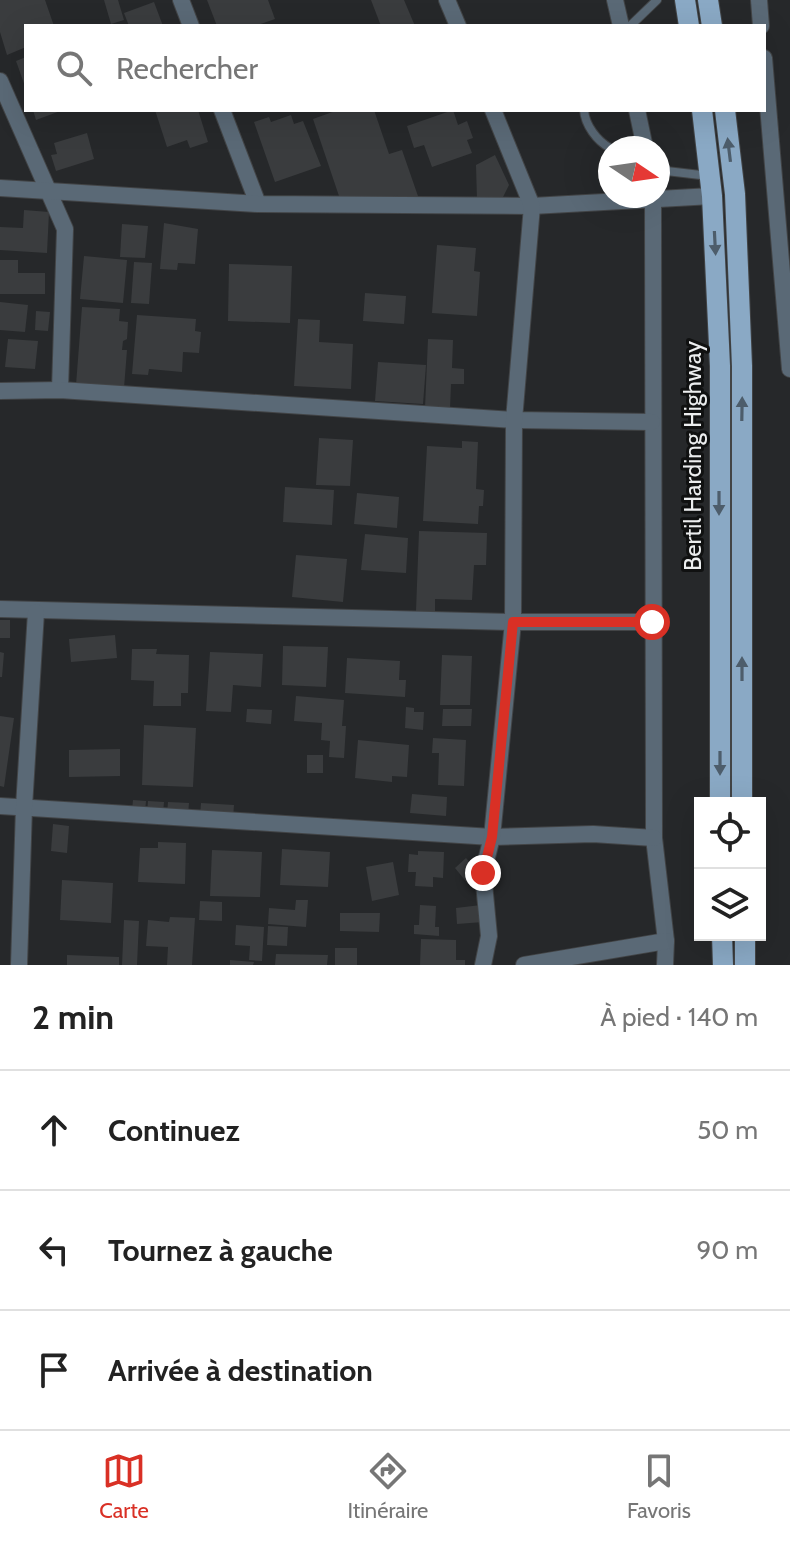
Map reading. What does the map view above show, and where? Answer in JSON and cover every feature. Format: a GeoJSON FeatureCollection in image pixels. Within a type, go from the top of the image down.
{"type":"FeatureCollection","features":[{"type":"Feature","properties":{"kind":"main road"},"geometry":{"type":"LineString","coordinates":[[685,0],[689,24]]}},
{"type":"Feature","properties":{"kind":"main road"},"geometry":{"type":"LineString","coordinates":[[708,0],[712,24]]}},
{"type":"Feature","properties":{"kind":"main road","name":"Bertil Harding Highway"},"geometry":{"type":"LineString","coordinates":[[702,112],[711,186],[720,366],[720,797]]}},
{"type":"Feature","properties":{"kind":"main road","name":"Bertil Harding Highway"},"geometry":{"type":"LineString","coordinates":[[725,112],[735,194],[742,366],[742,797]]}},
{"type":"Feature","properties":{"kind":"main road"},"geometry":{"type":"LineString","coordinates":[[722,941],[723,965]]}},
{"type":"Feature","properties":{"kind":"main road"},"geometry":{"type":"LineString","coordinates":[[745,941],[745,965]]}},
{"type":"Feature","properties":{"kind":"street"},"geometry":{"type":"LineString","coordinates":[[181,0],[190,24]]}},
{"type":"Feature","properties":{"kind":"street"},"geometry":{"type":"LineString","coordinates":[[447,0],[457,24]]}},
{"type":"Feature","properties":{"kind":"street"},"geometry":{"type":"LineString","coordinates":[[615,0],[621,24]]}},
{"type":"Feature","properties":{"kind":"street"},"geometry":{"type":"LineString","coordinates":[[759,0],[761,24]]}},
{"type":"Feature","properties":{"kind":"street"},"geometry":{"type":"LineString","coordinates":[[0,81],[65,229],[60,390]]}},
{"type":"Feature","properties":{"kind":"street"},"geometry":{"type":"LineString","coordinates":[[766,82],[790,369]]}},
{"type":"Feature","properties":{"kind":"street"},"geometry":{"type":"LineString","coordinates":[[223,112],[258,204]]}},
{"type":"Feature","properties":{"kind":"street"},"geometry":{"type":"LineString","coordinates":[[483,965],[489,936],[483,873],[492,837],[513,622],[514,420],[532,206],[494,112]]}},
{"type":"Feature","properties":{"kind":"street"},"geometry":{"type":"LineString","coordinates":[[637,112],[642,136]]}},
{"type":"Feature","properties":{"kind":"street"},"geometry":{"type":"LineString","coordinates":[[670,194],[711,186]]}},
{"type":"Feature","properties":{"kind":"street"},"geometry":{"type":"LineString","coordinates":[[0,188],[258,204],[532,206],[598,202]]}},
{"type":"Feature","properties":{"kind":"street"},"geometry":{"type":"LineString","coordinates":[[653,208],[654,838],[666,941],[665,965]]}},
{"type":"Feature","properties":{"kind":"street"},"geometry":{"type":"LineString","coordinates":[[0,391],[60,390],[514,420],[652,422]]}},
{"type":"Feature","properties":{"kind":"street"},"geometry":{"type":"LineString","coordinates":[[0,609],[513,622],[652,622]]}},
{"type":"Feature","properties":{"kind":"street"},"geometry":{"type":"LineString","coordinates":[[19,965],[24,807],[36,612]]}},
{"type":"Feature","properties":{"kind":"street"},"geometry":{"type":"LineString","coordinates":[[0,806],[492,837],[593,834],[654,838]]}},
{"type":"Feature","properties":{"kind":"street"},"geometry":{"type":"LineString","coordinates":[[524,965],[666,941]]}},
{"type":"Feature","properties":{"kind":"lane"},"geometry":{"type":"LineString","coordinates":[[632,24],[657,0]]}},
{"type":"Feature","properties":{"kind":"lane"},"geometry":{"type":"LineString","coordinates":[[584,112],[585,119],[598,138]]}},
{"type":"Feature","properties":{"kind":"lane"},"geometry":{"type":"LineString","coordinates":[[670,174],[711,186]]}},
{"type":"Feature","properties":{"kind":"building"},"geometry":{"type":"Polygon","coordinates":[[[0,0],[45,0],[53,24],[24,24],[24,48],[7,55],[0,32],[0,0]]]}},
{"type":"Feature","properties":{"kind":"building"},"geometry":{"type":"Polygon","coordinates":[[[104,0],[118,0],[124,20],[111,24],[104,0]]]}},
{"type":"Feature","properties":{"kind":"building"},"geometry":{"type":"Polygon","coordinates":[[[207,0],[268,0],[275,19],[261,24],[216,24],[207,0]]]}},
{"type":"Feature","properties":{"kind":"building"},"geometry":{"type":"Polygon","coordinates":[[[371,0],[404,0],[414,24],[380,24],[371,0]]]}},
{"type":"Feature","properties":{"kind":"building"},"geometry":{"type":"Polygon","coordinates":[[[154,2],[162,24],[128,24],[124,13],[154,2]]]}},
{"type":"Feature","properties":{"kind":"building"},"geometry":{"type":"Polygon","coordinates":[[[24,58],[24,83],[16,61],[24,58]]]}},
{"type":"Feature","properties":{"kind":"building"},"geometry":{"type":"Polygon","coordinates":[[[34,112],[58,112],[36,120],[34,112]]]}},
{"type":"Feature","properties":{"kind":"building"},"geometry":{"type":"Polygon","coordinates":[[[156,112],[199,112],[208,142],[190,148],[187,140],[167,147],[156,112]]]}},
{"type":"Feature","properties":{"kind":"building"},"geometry":{"type":"Polygon","coordinates":[[[332,112],[375,112],[389,154],[402,150],[419,199],[339,196],[313,119],[332,112]]]}},
{"type":"Feature","properties":{"kind":"building"},"geometry":{"type":"Polygon","coordinates":[[[454,112],[458,125],[467,121],[473,138],[467,140],[472,153],[432,167],[424,145],[414,148],[407,126],[454,112]]]}},
{"type":"Feature","properties":{"kind":"building"},"geometry":{"type":"Polygon","coordinates":[[[291,115],[294,124],[303,121],[321,166],[275,182],[254,122],[269,117],[271,122],[291,115]]]}},
{"type":"Feature","properties":{"kind":"building"},"geometry":{"type":"Polygon","coordinates":[[[87,133],[94,159],[56,171],[51,155],[57,154],[54,143],[87,133]]]}},
{"type":"Feature","properties":{"kind":"building"},"geometry":{"type":"Polygon","coordinates":[[[495,155],[509,185],[502,199],[477,200],[476,165],[495,155]]]}},
{"type":"Feature","properties":{"kind":"building"},"geometry":{"type":"Polygon","coordinates":[[[24,210],[49,212],[47,253],[0,250],[0,227],[23,228],[24,210]]]}},
{"type":"Feature","properties":{"kind":"building"},"geometry":{"type":"Polygon","coordinates":[[[164,223],[198,229],[195,264],[178,263],[177,270],[160,269],[164,223]]]}},
{"type":"Feature","properties":{"kind":"building"},"geometry":{"type":"Polygon","coordinates":[[[122,224],[148,226],[145,258],[120,257],[122,224]]]}},
{"type":"Feature","properties":{"kind":"building"},"geometry":{"type":"Polygon","coordinates":[[[437,245],[476,248],[474,271],[480,272],[477,316],[432,313],[437,245]]]}},
{"type":"Feature","properties":{"kind":"building"},"geometry":{"type":"Polygon","coordinates":[[[84,256],[127,260],[123,303],[80,299],[84,256]]]}},
{"type":"Feature","properties":{"kind":"building"},"geometry":{"type":"Polygon","coordinates":[[[0,260],[18,260],[18,273],[45,273],[45,294],[0,294],[0,260]]]}},
{"type":"Feature","properties":{"kind":"building"},"geometry":{"type":"Polygon","coordinates":[[[134,262],[152,263],[149,304],[131,303],[134,262]]]}},
{"type":"Feature","properties":{"kind":"building"},"geometry":{"type":"Polygon","coordinates":[[[229,264],[292,266],[290,323],[228,321],[229,264]]]}},
{"type":"Feature","properties":{"kind":"building"},"geometry":{"type":"Polygon","coordinates":[[[365,293],[406,296],[404,324],[363,321],[365,293]]]}},
{"type":"Feature","properties":{"kind":"building"},"geometry":{"type":"Polygon","coordinates":[[[0,302],[28,305],[25,332],[0,330],[0,302]]]}},
{"type":"Feature","properties":{"kind":"building"},"geometry":{"type":"Polygon","coordinates":[[[82,307],[120,309],[119,321],[128,322],[127,339],[123,341],[122,350],[127,350],[124,388],[76,385],[82,307]]]}},
{"type":"Feature","properties":{"kind":"building"},"geometry":{"type":"Polygon","coordinates":[[[36,311],[50,312],[48,331],[35,330],[36,311]]]}},
{"type":"Feature","properties":{"kind":"building"},"geometry":{"type":"Polygon","coordinates":[[[137,315],[196,319],[195,331],[201,332],[199,353],[183,352],[182,372],[149,369],[148,375],[132,374],[137,315]]]}},
{"type":"Feature","properties":{"kind":"building"},"geometry":{"type":"Polygon","coordinates":[[[298,319],[320,320],[319,342],[353,344],[351,389],[294,386],[298,319]]]}},
{"type":"Feature","properties":{"kind":"building"},"geometry":{"type":"Polygon","coordinates":[[[8,339],[38,341],[35,369],[5,367],[8,339]]]}},
{"type":"Feature","properties":{"kind":"building"},"geometry":{"type":"Polygon","coordinates":[[[428,339],[453,340],[452,368],[464,369],[464,384],[451,384],[450,409],[425,408],[428,339]]]}},
{"type":"Feature","properties":{"kind":"building"},"geometry":{"type":"Polygon","coordinates":[[[378,362],[426,365],[423,404],[375,401],[378,362]]]}},
{"type":"Feature","properties":{"kind":"building"},"geometry":{"type":"Polygon","coordinates":[[[319,438],[353,440],[350,486],[316,485],[319,438]]]}},
{"type":"Feature","properties":{"kind":"building"},"geometry":{"type":"Polygon","coordinates":[[[462,441],[478,442],[476,489],[484,490],[478,524],[423,521],[427,446],[462,448],[462,441]]]}},
{"type":"Feature","properties":{"kind":"building"},"geometry":{"type":"Polygon","coordinates":[[[285,487],[334,490],[332,525],[283,522],[285,487]]]}},
{"type":"Feature","properties":{"kind":"building"},"geometry":{"type":"Polygon","coordinates":[[[357,493],[399,497],[397,528],[354,524],[357,493]]]}},
{"type":"Feature","properties":{"kind":"building"},"geometry":{"type":"Polygon","coordinates":[[[419,531],[487,533],[486,565],[474,565],[472,600],[435,599],[435,612],[416,611],[419,531]]]}},
{"type":"Feature","properties":{"kind":"building"},"geometry":{"type":"Polygon","coordinates":[[[365,534],[408,538],[406,573],[361,570],[365,534]]]}},
{"type":"Feature","properties":{"kind":"building"},"geometry":{"type":"Polygon","coordinates":[[[296,555],[347,559],[343,602],[292,597],[296,555]]]}},
{"type":"Feature","properties":{"kind":"building"},"geometry":{"type":"Polygon","coordinates":[[[0,620],[10,620],[10,638],[0,638],[0,620]]]}},
{"type":"Feature","properties":{"kind":"building"},"geometry":{"type":"Polygon","coordinates":[[[115,635],[117,658],[71,662],[69,639],[115,635]]]}},
{"type":"Feature","properties":{"kind":"building"},"geometry":{"type":"Polygon","coordinates":[[[283,646],[328,647],[326,687],[282,685],[283,646]]]}},
{"type":"Feature","properties":{"kind":"building"},"geometry":{"type":"Polygon","coordinates":[[[132,649],[157,649],[156,654],[189,655],[188,693],[181,693],[181,706],[153,706],[154,681],[131,680],[132,649]]]}},
{"type":"Feature","properties":{"kind":"building"},"geometry":{"type":"Polygon","coordinates":[[[0,652],[4,653],[2,677],[0,677],[0,652]]]}},
{"type":"Feature","properties":{"kind":"building"},"geometry":{"type":"Polygon","coordinates":[[[210,652],[263,654],[261,687],[233,685],[231,712],[206,711],[210,652]]]}},
{"type":"Feature","properties":{"kind":"building"},"geometry":{"type":"Polygon","coordinates":[[[442,655],[472,656],[470,705],[440,705],[442,655]]]}},
{"type":"Feature","properties":{"kind":"building"},"geometry":{"type":"Polygon","coordinates":[[[347,658],[400,661],[399,680],[406,680],[405,697],[345,693],[347,658]]]}},
{"type":"Feature","properties":{"kind":"building"},"geometry":{"type":"Polygon","coordinates":[[[296,696],[344,700],[344,758],[329,757],[330,741],[321,740],[322,723],[294,721],[296,696]]]}},
{"type":"Feature","properties":{"kind":"building"},"geometry":{"type":"Polygon","coordinates":[[[406,707],[414,708],[414,712],[424,712],[423,730],[405,728],[406,707]]]}},
{"type":"Feature","properties":{"kind":"building"},"geometry":{"type":"Polygon","coordinates":[[[247,709],[272,710],[271,724],[246,722],[247,709]]]}},
{"type":"Feature","properties":{"kind":"building"},"geometry":{"type":"Polygon","coordinates":[[[443,709],[472,709],[471,726],[442,726],[443,709]]]}},
{"type":"Feature","properties":{"kind":"building"},"geometry":{"type":"Polygon","coordinates":[[[0,716],[14,718],[4,787],[0,786],[0,716]]]}},
{"type":"Feature","properties":{"kind":"building"},"geometry":{"type":"Polygon","coordinates":[[[144,725],[196,728],[193,787],[142,785],[144,725]]]}},
{"type":"Feature","properties":{"kind":"building"},"geometry":{"type":"Polygon","coordinates":[[[433,738],[466,740],[464,786],[438,785],[439,753],[432,753],[433,738]]]}},
{"type":"Feature","properties":{"kind":"building"},"geometry":{"type":"Polygon","coordinates":[[[358,740],[409,745],[407,777],[392,776],[392,782],[355,778],[358,740]]]}},
{"type":"Feature","properties":{"kind":"building"},"geometry":{"type":"Polygon","coordinates":[[[120,749],[120,776],[69,777],[69,750],[120,749]]]}},
{"type":"Feature","properties":{"kind":"building"},"geometry":{"type":"Polygon","coordinates":[[[307,755],[323,755],[323,773],[307,773],[307,755]]]}},
{"type":"Feature","properties":{"kind":"building"},"geometry":{"type":"Polygon","coordinates":[[[412,794],[447,797],[446,816],[410,813],[412,794]]]}},
{"type":"Feature","properties":{"kind":"building"},"geometry":{"type":"Polygon","coordinates":[[[133,800],[146,801],[145,812],[132,810],[133,800]]]}},
{"type":"Feature","properties":{"kind":"building"},"geometry":{"type":"Polygon","coordinates":[[[148,801],[164,802],[163,813],[147,812],[148,801]]]}},
{"type":"Feature","properties":{"kind":"building"},"geometry":{"type":"Polygon","coordinates":[[[168,802],[189,803],[188,814],[167,813],[168,802]]]}},
{"type":"Feature","properties":{"kind":"building"},"geometry":{"type":"Polygon","coordinates":[[[201,803],[234,805],[233,818],[200,816],[201,803]]]}},
{"type":"Feature","properties":{"kind":"building"},"geometry":{"type":"Polygon","coordinates":[[[53,824],[69,826],[67,853],[51,851],[53,824]]]}},
{"type":"Feature","properties":{"kind":"building"},"geometry":{"type":"Polygon","coordinates":[[[158,842],[186,843],[185,884],[138,882],[140,848],[158,848],[158,842]]]}},
{"type":"Feature","properties":{"kind":"building"},"geometry":{"type":"Polygon","coordinates":[[[282,849],[330,852],[328,887],[280,885],[282,849]]]}},
{"type":"Feature","properties":{"kind":"building"},"geometry":{"type":"Polygon","coordinates":[[[212,850],[262,852],[260,897],[210,896],[212,850]]]}},
{"type":"Feature","properties":{"kind":"building"},"geometry":{"type":"Polygon","coordinates":[[[418,851],[444,852],[443,878],[433,877],[433,887],[415,886],[416,872],[408,872],[409,854],[418,855],[418,851]]]}},
{"type":"Feature","properties":{"kind":"building"},"geometry":{"type":"Polygon","coordinates":[[[466,858],[480,874],[468,884],[455,868],[466,858]]]}},
{"type":"Feature","properties":{"kind":"building"},"geometry":{"type":"Polygon","coordinates":[[[393,862],[399,895],[372,901],[366,867],[393,862]]]}},
{"type":"Feature","properties":{"kind":"building"},"geometry":{"type":"Polygon","coordinates":[[[62,880],[113,883],[111,923],[60,920],[62,880]]]}},
{"type":"Feature","properties":{"kind":"building"},"geometry":{"type":"Polygon","coordinates":[[[296,900],[308,900],[306,927],[268,924],[269,908],[295,910],[296,900]]]}},
{"type":"Feature","properties":{"kind":"building"},"geometry":{"type":"Polygon","coordinates":[[[200,901],[222,902],[222,921],[199,920],[200,901]]]}},
{"type":"Feature","properties":{"kind":"building"},"geometry":{"type":"Polygon","coordinates":[[[420,905],[436,906],[435,927],[439,927],[439,936],[414,934],[414,925],[419,925],[420,905]]]}},
{"type":"Feature","properties":{"kind":"building"},"geometry":{"type":"Polygon","coordinates":[[[481,905],[483,922],[457,924],[456,908],[481,905]]]}},
{"type":"Feature","properties":{"kind":"building"},"geometry":{"type":"Polygon","coordinates":[[[340,913],[380,913],[379,932],[340,931],[340,913]]]}},
{"type":"Feature","properties":{"kind":"building"},"geometry":{"type":"Polygon","coordinates":[[[170,917],[195,918],[192,965],[167,965],[168,947],[146,946],[148,920],[169,922],[170,917]]]}},
{"type":"Feature","properties":{"kind":"building"},"geometry":{"type":"Polygon","coordinates":[[[124,920],[139,921],[137,965],[122,965],[124,920]]]}},
{"type":"Feature","properties":{"kind":"building"},"geometry":{"type":"Polygon","coordinates":[[[236,925],[264,927],[262,961],[249,960],[250,946],[235,945],[236,925]]]}},
{"type":"Feature","properties":{"kind":"building"},"geometry":{"type":"Polygon","coordinates":[[[268,926],[288,927],[287,946],[267,945],[268,926]]]}},
{"type":"Feature","properties":{"kind":"building"},"geometry":{"type":"Polygon","coordinates":[[[421,939],[456,940],[456,960],[465,960],[465,965],[420,965],[421,939]]]}},
{"type":"Feature","properties":{"kind":"building"},"geometry":{"type":"Polygon","coordinates":[[[335,948],[357,948],[357,965],[335,965],[335,948]]]}},
{"type":"Feature","properties":{"kind":"building"},"geometry":{"type":"Polygon","coordinates":[[[276,954],[328,955],[327,965],[275,965],[276,954]]]}},
{"type":"Feature","properties":{"kind":"building"},"geometry":{"type":"Polygon","coordinates":[[[67,955],[119,957],[119,965],[67,965],[67,955]]]}},
{"type":"Feature","properties":{"kind":"building"},"geometry":{"type":"Polygon","coordinates":[[[230,960],[254,962],[253,965],[230,965],[230,960]]]}},
{"type":"Feature","properties":{"kind":"route"},"geometry":{"type":"LineString","coordinates":[[483,873],[492,837],[513,622],[652,622]]}}]}
